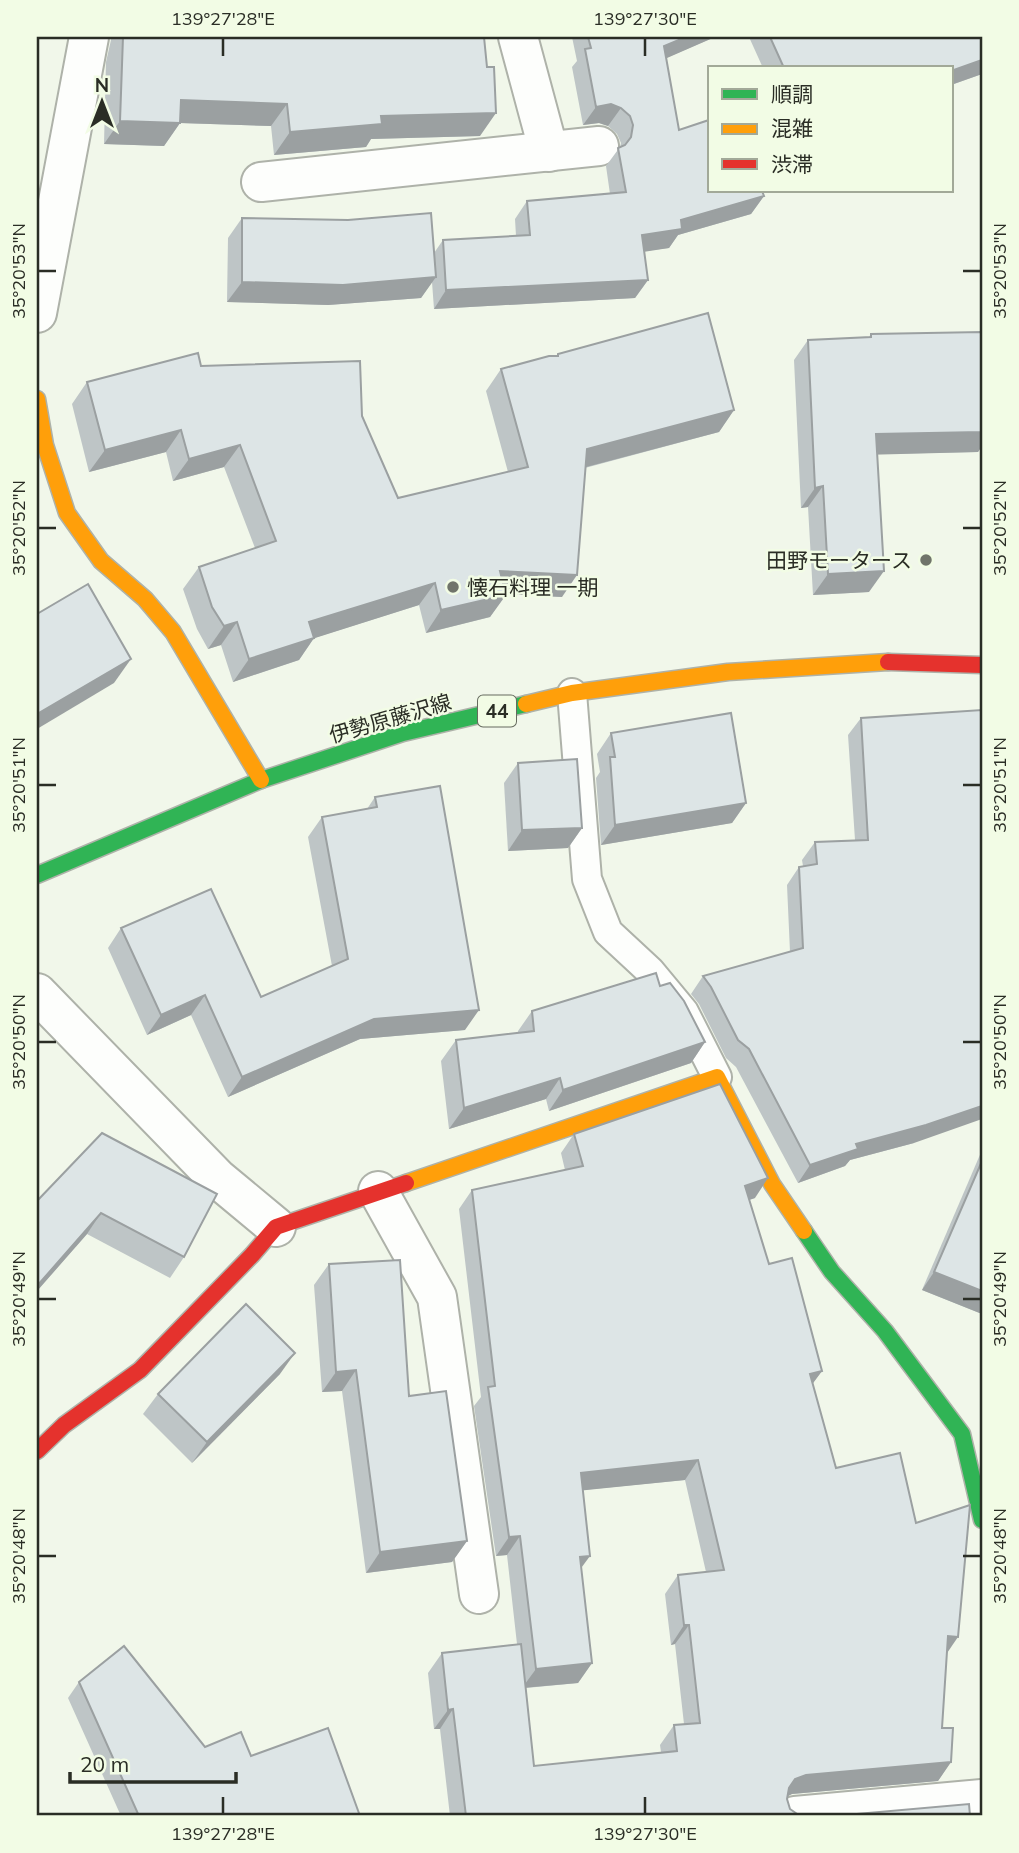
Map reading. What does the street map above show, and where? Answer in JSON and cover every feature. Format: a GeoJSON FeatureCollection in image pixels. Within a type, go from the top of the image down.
{"type":"FeatureCollection","features":[{"type":"Feature","properties":{"kind":"street"},"geometry":{"type":"LineString","coordinates":[[37,313],[89,37]]}},
{"type":"Feature","properties":{"kind":"street"},"geometry":{"type":"LineString","coordinates":[[518,37],[549,152]]}},
{"type":"Feature","properties":{"kind":"street"},"geometry":{"type":"LineString","coordinates":[[261,182],[599,146]]}},
{"type":"Feature","properties":{"kind":"street"},"geometry":{"type":"LineString","coordinates":[[37,399],[45,445],[66,513],[101,561],[145,599],[173,632],[261,780]]}},
{"type":"Feature","properties":{"kind":"street","name":"伊勢原藤沢線"},"geometry":{"type":"LineString","coordinates":[[37,876],[261,780],[403,733],[572,693],[728,672],[871,662],[982,664]]}},
{"type":"Feature","properties":{"kind":"street"},"geometry":{"type":"LineString","coordinates":[[37,993],[218,1178],[276,1227]]}},
{"type":"Feature","properties":{"kind":"street"},"geometry":{"type":"LineString","coordinates":[[37,1451],[64,1425],[140,1370],[276,1227],[717,1077],[772,1184],[832,1272],[972,1427],[982,1520]]}},
{"type":"Feature","properties":{"kind":"street"},"geometry":{"type":"LineString","coordinates":[[378,1191],[437,1297],[479,1594]]}},
{"type":"Feature","properties":{"kind":"street"},"geometry":{"type":"LineString","coordinates":[[795,1816],[982,1799]]}},
{"type":"Feature","properties":{"kind":"lane"},"geometry":{"type":"LineString","coordinates":[[572,693],[587,879],[608,932],[650,971],[684,1012],[717,1077]]}},
{"type":"Feature","properties":{"kind":"building"},"geometry":{"type":"Polygon","coordinates":[[[123,37],[484,37],[487,67],[494,67],[496,113],[381,116],[382,124],[290,132],[287,104],[181,100],[180,123],[120,121],[123,37]]]}},
{"type":"Feature","properties":{"kind":"building"},"geometry":{"type":"Polygon","coordinates":[[[588,37],[686,37],[664,46],[679,130],[708,120],[708,192],[762,192],[764,196],[681,220],[682,229],[642,235],[648,280],[446,290],[443,240],[530,235],[527,201],[626,192],[618,148],[625,145],[631,137],[633,125],[630,116],[621,108],[611,104],[596,107],[585,49],[591,48],[588,37]]]}},
{"type":"Feature","properties":{"kind":"building"},"geometry":{"type":"Polygon","coordinates":[[[770,37],[982,37],[982,60],[953,70],[953,66],[783,66],[770,37]]]}},
{"type":"Feature","properties":{"kind":"building"},"geometry":{"type":"Polygon","coordinates":[[[431,213],[436,277],[343,285],[242,282],[242,218],[348,220],[431,213]]]}},
{"type":"Feature","properties":{"kind":"building"},"geometry":{"type":"Polygon","coordinates":[[[708,313],[734,410],[587,449],[577,575],[500,571],[506,595],[441,610],[435,583],[309,622],[314,638],[249,659],[237,622],[224,626],[212,607],[199,567],[276,541],[240,445],[189,459],[181,430],[105,450],[87,382],[198,353],[201,366],[360,361],[362,416],[398,498],[528,467],[501,369],[558,356],[708,313]]]}},
{"type":"Feature","properties":{"kind":"building"},"geometry":{"type":"Polygon","coordinates":[[[982,332],[982,432],[876,434],[884,571],[828,574],[823,486],[815,488],[808,340],[871,337],[871,334],[982,332]]]}},
{"type":"Feature","properties":{"kind":"building"},"geometry":{"type":"Polygon","coordinates":[[[88,584],[131,659],[37,714],[37,614],[88,584]]]}},
{"type":"Feature","properties":{"kind":"building"},"geometry":{"type":"Polygon","coordinates":[[[982,710],[982,1106],[856,1144],[858,1149],[810,1165],[749,1049],[738,1040],[703,976],[803,948],[799,867],[817,864],[815,842],[868,840],[861,718],[982,710]]]}},
{"type":"Feature","properties":{"kind":"building"},"geometry":{"type":"Polygon","coordinates":[[[731,713],[746,803],[615,825],[610,757],[615,757],[611,733],[731,713]]]}},
{"type":"Feature","properties":{"kind":"building"},"geometry":{"type":"Polygon","coordinates":[[[577,759],[582,828],[522,830],[518,763],[577,759]]]}},
{"type":"Feature","properties":{"kind":"building"},"geometry":{"type":"Polygon","coordinates":[[[440,786],[479,1010],[374,1019],[242,1077],[205,995],[161,1015],[121,928],[211,889],[261,997],[348,959],[322,817],[377,807],[375,797],[440,786]]]}},
{"type":"Feature","properties":{"kind":"building"},"geometry":{"type":"Polygon","coordinates":[[[656,973],[660,986],[670,983],[684,1001],[705,1042],[563,1090],[560,1078],[464,1108],[456,1040],[534,1031],[532,1011],[656,973]]]}},
{"type":"Feature","properties":{"kind":"building"},"geometry":{"type":"Polygon","coordinates":[[[720,1084],[768,1178],[745,1186],[769,1264],[792,1258],[822,1371],[810,1374],[836,1468],[900,1453],[916,1523],[970,1505],[958,1637],[948,1636],[942,1728],[953,1728],[951,1762],[806,1775],[795,1779],[789,1788],[787,1799],[790,1809],[800,1816],[466,1816],[453,1709],[448,1710],[442,1653],[521,1644],[534,1766],[677,1751],[674,1725],[700,1723],[689,1625],[684,1625],[678,1575],[724,1570],[698,1460],[581,1473],[590,1556],[580,1557],[592,1663],[536,1669],[520,1536],[509,1537],[488,1387],[495,1386],[472,1190],[583,1166],[574,1134],[720,1084]]]}},
{"type":"Feature","properties":{"kind":"building"},"geometry":{"type":"Polygon","coordinates":[[[102,1133],[217,1194],[184,1257],[101,1213],[37,1286],[37,1201],[102,1133]]]}},
{"type":"Feature","properties":{"kind":"building"},"geometry":{"type":"Polygon","coordinates":[[[982,1161],[982,1291],[934,1272],[982,1161]]]}},
{"type":"Feature","properties":{"kind":"building"},"geometry":{"type":"Polygon","coordinates":[[[400,1260],[409,1396],[446,1391],[467,1541],[380,1552],[356,1370],[336,1372],[329,1264],[400,1260]]]}},
{"type":"Feature","properties":{"kind":"building"},"geometry":{"type":"Polygon","coordinates":[[[246,1304],[295,1353],[207,1442],[158,1394],[246,1304]]]}},
{"type":"Feature","properties":{"kind":"building"},"geometry":{"type":"Polygon","coordinates":[[[124,1646],[205,1747],[241,1732],[251,1756],[328,1728],[360,1816],[139,1816],[79,1682],[124,1646]]]}},
{"type":"Feature","properties":{"kind":"building"},"geometry":{"type":"Polygon","coordinates":[[[969,1804],[970,1816],[834,1816],[969,1804]]]}},
{"type":"Feature","properties":{"kind":"traffic: fast"},"geometry":{"type":"LineString","coordinates":[[37,875],[261,780],[403,733],[526,704]]}},
{"type":"Feature","properties":{"kind":"traffic: fast"},"geometry":{"type":"LineString","coordinates":[[804,1231],[832,1272],[885,1331],[962,1434],[982,1520]]}},
{"type":"Feature","properties":{"kind":"traffic: slow"},"geometry":{"type":"LineString","coordinates":[[37,399],[45,445],[67,513],[101,561],[145,599],[173,632],[261,780]]}},
{"type":"Feature","properties":{"kind":"traffic: slow"},"geometry":{"type":"LineString","coordinates":[[526,704],[572,693],[728,672],[888,662]]}},
{"type":"Feature","properties":{"kind":"traffic: slow"},"geometry":{"type":"LineString","coordinates":[[406,1183],[717,1077],[772,1184],[804,1231]]}},
{"type":"Feature","properties":{"kind":"traffic: jam"},"geometry":{"type":"LineString","coordinates":[[888,662],[982,665]]}},
{"type":"Feature","properties":{"kind":"traffic: jam"},"geometry":{"type":"LineString","coordinates":[[37,1451],[64,1425],[140,1370],[276,1227],[406,1183]]}},
{"type":"Feature","properties":{"kind":"place","name":"田野モータース"},"geometry":{"type":"Point","coordinates":[926,560]}},
{"type":"Feature","properties":{"kind":"place","name":"懐石料理 一期"},"geometry":{"type":"Point","coordinates":[453,587]}}]}
